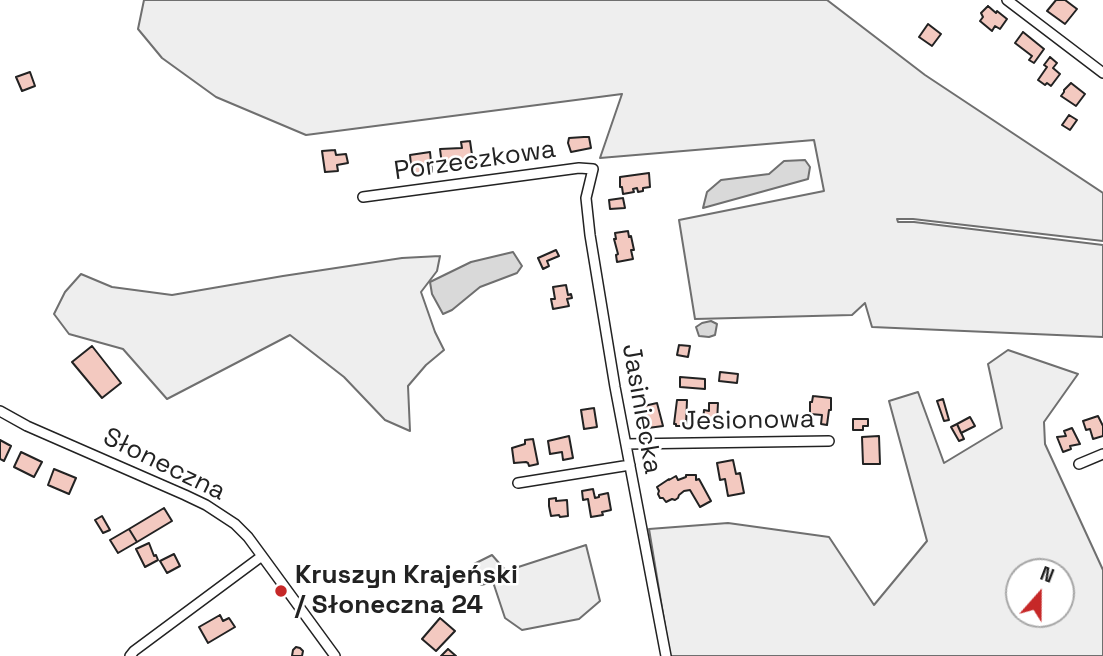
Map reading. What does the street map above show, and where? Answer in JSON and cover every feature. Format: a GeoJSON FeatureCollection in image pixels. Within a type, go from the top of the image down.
{"type":"FeatureCollection","features":[{"type":"Feature","properties":{"kind":"street"},"geometry":{"type":"LineString","coordinates":[[1007,0],[1103,73]]}},
{"type":"Feature","properties":{"kind":"street","name":"Porzeczkowa"},"geometry":{"type":"LineString","coordinates":[[363,197],[579,168],[593,169]]}},
{"type":"Feature","properties":{"kind":"street","name":"Jasiniecka"},"geometry":{"type":"LineString","coordinates":[[593,169],[586,198],[590,235],[666,656]]}},
{"type":"Feature","properties":{"kind":"street","name":"Słoneczna"},"geometry":{"type":"LineString","coordinates":[[0,411],[27,426],[206,505],[234,524],[248,537],[335,656]]}},
{"type":"Feature","properties":{"kind":"street","name":"Jesionowa"},"geometry":{"type":"LineString","coordinates":[[626,444],[829,442]]}},
{"type":"Feature","properties":{"kind":"street"},"geometry":{"type":"LineString","coordinates":[[1079,464],[1103,454]]}},
{"type":"Feature","properties":{"kind":"street"},"geometry":{"type":"LineString","coordinates":[[518,483],[630,465]]}},
{"type":"Feature","properties":{"kind":"street"},"geometry":{"type":"LineString","coordinates":[[130,656],[262,556]]}},
{"type":"Feature","properties":{"kind":"shaded area"},"geometry":{"type":"Polygon","coordinates":[[[144,0],[827,0],[925,75],[1103,193],[1103,241],[897,219],[898,222],[1103,245],[1103,337],[872,327],[865,303],[852,315],[695,319],[679,220],[824,191],[814,140],[600,158],[622,94],[306,135],[216,97],[162,58],[138,29],[144,0]]]}},
{"type":"Feature","properties":{"kind":"shaded area"},"geometry":{"type":"Polygon","coordinates":[[[805,160],[810,167],[808,179],[703,208],[707,192],[721,180],[769,174],[784,161],[805,160]]]}},
{"type":"Feature","properties":{"kind":"shaded area"},"geometry":{"type":"Polygon","coordinates":[[[513,252],[522,266],[517,273],[480,287],[443,314],[432,294],[430,282],[471,262],[513,252]]]}},
{"type":"Feature","properties":{"kind":"shaded area"},"geometry":{"type":"Polygon","coordinates":[[[440,256],[437,271],[421,292],[444,350],[426,365],[408,386],[410,431],[385,420],[344,377],[290,335],[167,399],[123,349],[69,334],[54,314],[65,292],[81,274],[112,287],[172,295],[402,258],[440,256]]]}},
{"type":"Feature","properties":{"kind":"shaded area"},"geometry":{"type":"Polygon","coordinates":[[[711,321],[717,324],[715,335],[699,336],[696,327],[711,321]]]}},
{"type":"Feature","properties":{"kind":"shaded area"},"geometry":{"type":"Polygon","coordinates":[[[1008,350],[1078,374],[1044,422],[1045,444],[1103,570],[1103,656],[670,656],[649,529],[728,523],[829,537],[874,605],[927,541],[889,401],[918,392],[944,463],[1002,428],[988,364],[1008,350]]]}},
{"type":"Feature","properties":{"kind":"shaded area"},"geometry":{"type":"Polygon","coordinates":[[[586,545],[600,601],[579,619],[522,630],[505,618],[493,582],[481,585],[474,564],[492,555],[506,571],[586,545]]]}},
{"type":"Feature","properties":{"kind":"building"},"geometry":{"type":"Polygon","coordinates":[[[1056,0],[1065,0],[1077,9],[1065,24],[1047,11],[1056,0]]]}},
{"type":"Feature","properties":{"kind":"building"},"geometry":{"type":"Polygon","coordinates":[[[988,6],[1007,19],[1000,29],[995,26],[992,31],[980,21],[983,17],[981,13],[988,6]]]}},
{"type":"Feature","properties":{"kind":"building"},"geometry":{"type":"Polygon","coordinates":[[[928,24],[941,34],[932,46],[919,37],[928,24]]]}},
{"type":"Feature","properties":{"kind":"building"},"geometry":{"type":"Polygon","coordinates":[[[1023,32],[1044,49],[1034,63],[1029,60],[1032,56],[1015,43],[1023,32]]]}},
{"type":"Feature","properties":{"kind":"building"},"geometry":{"type":"Polygon","coordinates":[[[1050,57],[1057,63],[1053,68],[1060,74],[1051,86],[1038,80],[1050,57]]]}},
{"type":"Feature","properties":{"kind":"building"},"geometry":{"type":"Polygon","coordinates":[[[30,72],[35,86],[22,91],[16,77],[30,72]]]}},
{"type":"Feature","properties":{"kind":"building"},"geometry":{"type":"Polygon","coordinates":[[[1071,83],[1085,94],[1076,106],[1061,96],[1071,83]]]}},
{"type":"Feature","properties":{"kind":"building"},"geometry":{"type":"Polygon","coordinates":[[[1069,115],[1077,120],[1070,130],[1062,125],[1069,115]]]}},
{"type":"Feature","properties":{"kind":"building"},"geometry":{"type":"Polygon","coordinates":[[[589,137],[591,148],[571,152],[569,138],[589,137]]]}},
{"type":"Feature","properties":{"kind":"building"},"geometry":{"type":"Polygon","coordinates":[[[470,141],[473,162],[442,165],[440,149],[462,148],[461,142],[470,141]]]}},
{"type":"Feature","properties":{"kind":"building"},"geometry":{"type":"Polygon","coordinates":[[[335,150],[336,155],[346,154],[348,163],[337,165],[338,171],[325,172],[322,151],[335,150]]]}},
{"type":"Feature","properties":{"kind":"building"},"geometry":{"type":"Polygon","coordinates":[[[430,152],[432,172],[423,171],[412,175],[410,155],[430,152]]]}},
{"type":"Feature","properties":{"kind":"building"},"geometry":{"type":"Polygon","coordinates":[[[649,173],[650,187],[638,192],[637,188],[633,189],[634,192],[623,194],[620,177],[649,173]]]}},
{"type":"Feature","properties":{"kind":"building"},"geometry":{"type":"Polygon","coordinates":[[[623,198],[625,208],[610,209],[609,200],[623,198]]]}},
{"type":"Feature","properties":{"kind":"building"},"geometry":{"type":"Polygon","coordinates":[[[628,231],[634,250],[631,250],[633,259],[617,262],[615,233],[628,231]]]}},
{"type":"Feature","properties":{"kind":"building"},"geometry":{"type":"Polygon","coordinates":[[[556,250],[559,256],[547,261],[549,266],[543,269],[538,258],[556,250]]]}},
{"type":"Feature","properties":{"kind":"building"},"geometry":{"type":"Polygon","coordinates":[[[566,285],[568,295],[571,294],[572,298],[567,299],[569,306],[553,309],[553,287],[566,285]]]}},
{"type":"Feature","properties":{"kind":"building"},"geometry":{"type":"Polygon","coordinates":[[[679,345],[690,346],[688,357],[677,355],[679,345]]]}},
{"type":"Feature","properties":{"kind":"building"},"geometry":{"type":"Polygon","coordinates":[[[92,346],[121,383],[102,398],[72,362],[92,346]]]}},
{"type":"Feature","properties":{"kind":"building"},"geometry":{"type":"Polygon","coordinates":[[[720,372],[738,374],[737,383],[719,381],[720,372]]]}},
{"type":"Feature","properties":{"kind":"building"},"geometry":{"type":"Polygon","coordinates":[[[680,377],[705,379],[705,389],[680,387],[680,377]]]}},
{"type":"Feature","properties":{"kind":"building"},"geometry":{"type":"Polygon","coordinates":[[[813,396],[831,398],[827,425],[821,424],[822,415],[810,414],[813,396]]]}},
{"type":"Feature","properties":{"kind":"building"},"geometry":{"type":"Polygon","coordinates":[[[943,399],[949,420],[944,421],[937,401],[943,399]]]}},
{"type":"Feature","properties":{"kind":"building"},"geometry":{"type":"Polygon","coordinates":[[[677,400],[687,400],[686,426],[674,424],[677,400]]]}},
{"type":"Feature","properties":{"kind":"building"},"geometry":{"type":"Polygon","coordinates":[[[657,403],[663,426],[648,428],[644,406],[657,403]]]}},
{"type":"Feature","properties":{"kind":"building"},"geometry":{"type":"Polygon","coordinates":[[[709,403],[718,403],[717,422],[703,422],[704,410],[709,411],[709,403]]]}},
{"type":"Feature","properties":{"kind":"building"},"geometry":{"type":"Polygon","coordinates":[[[594,408],[597,427],[584,429],[581,410],[594,408]]]}},
{"type":"Feature","properties":{"kind":"building"},"geometry":{"type":"Polygon","coordinates":[[[1098,416],[1103,426],[1103,436],[1093,439],[1090,429],[1086,430],[1083,421],[1098,416]]]}},
{"type":"Feature","properties":{"kind":"building"},"geometry":{"type":"Polygon","coordinates":[[[970,417],[975,426],[961,433],[957,424],[970,417]]]}},
{"type":"Feature","properties":{"kind":"building"},"geometry":{"type":"Polygon","coordinates":[[[853,419],[868,419],[868,426],[863,426],[863,430],[853,430],[853,419]]]}},
{"type":"Feature","properties":{"kind":"building"},"geometry":{"type":"Polygon","coordinates":[[[957,424],[964,439],[959,441],[951,427],[957,424]]]}},
{"type":"Feature","properties":{"kind":"building"},"geometry":{"type":"Polygon","coordinates":[[[1072,428],[1080,444],[1070,446],[1071,449],[1063,452],[1057,437],[1066,436],[1064,431],[1072,428]]]}},
{"type":"Feature","properties":{"kind":"building"},"geometry":{"type":"Polygon","coordinates":[[[569,436],[573,458],[563,460],[562,452],[550,454],[548,441],[569,436]]]}},
{"type":"Feature","properties":{"kind":"building"},"geometry":{"type":"Polygon","coordinates":[[[879,436],[880,464],[863,464],[862,437],[879,436]]]}},
{"type":"Feature","properties":{"kind":"building"},"geometry":{"type":"Polygon","coordinates":[[[533,439],[538,464],[529,466],[526,462],[514,463],[512,448],[525,444],[525,440],[533,439]]]}},
{"type":"Feature","properties":{"kind":"building"},"geometry":{"type":"Polygon","coordinates":[[[0,440],[11,446],[4,461],[0,459],[0,440]]]}},
{"type":"Feature","properties":{"kind":"building"},"geometry":{"type":"Polygon","coordinates":[[[21,452],[42,462],[34,477],[14,467],[21,452]]]}},
{"type":"Feature","properties":{"kind":"building"},"geometry":{"type":"Polygon","coordinates":[[[733,460],[736,474],[740,473],[744,493],[728,496],[725,479],[720,480],[717,463],[733,460]]]}},
{"type":"Feature","properties":{"kind":"building"},"geometry":{"type":"Polygon","coordinates":[[[54,469],[76,478],[69,494],[48,485],[54,469]]]}},
{"type":"Feature","properties":{"kind":"building"},"geometry":{"type":"Polygon","coordinates":[[[686,475],[696,475],[696,480],[699,479],[711,501],[700,507],[690,490],[684,491],[675,500],[666,502],[660,498],[657,487],[676,476],[678,480],[686,475]]]}},
{"type":"Feature","properties":{"kind":"building"},"geometry":{"type":"Polygon","coordinates":[[[593,489],[595,498],[608,493],[611,510],[591,517],[588,499],[583,500],[582,491],[593,489]]]}},
{"type":"Feature","properties":{"kind":"building"},"geometry":{"type":"Polygon","coordinates":[[[556,498],[556,501],[567,500],[568,516],[551,516],[549,499],[556,498]]]}},
{"type":"Feature","properties":{"kind":"building"},"geometry":{"type":"Polygon","coordinates":[[[164,508],[172,521],[137,542],[129,529],[164,508]]]}},
{"type":"Feature","properties":{"kind":"building"},"geometry":{"type":"Polygon","coordinates":[[[102,516],[110,530],[103,533],[95,520],[102,516]]]}},
{"type":"Feature","properties":{"kind":"building"},"geometry":{"type":"Polygon","coordinates":[[[129,529],[137,542],[118,553],[110,540],[129,529]]]}},
{"type":"Feature","properties":{"kind":"building"},"geometry":{"type":"Polygon","coordinates":[[[149,543],[158,560],[145,567],[136,549],[149,543]]]}},
{"type":"Feature","properties":{"kind":"building"},"geometry":{"type":"Polygon","coordinates":[[[174,554],[180,566],[167,573],[160,561],[174,554]]]}},
{"type":"Feature","properties":{"kind":"building"},"geometry":{"type":"Polygon","coordinates":[[[220,615],[223,621],[229,618],[235,627],[208,643],[199,627],[220,615]]]}},
{"type":"Feature","properties":{"kind":"building"},"geometry":{"type":"Polygon","coordinates":[[[440,618],[455,631],[436,651],[422,639],[440,618]]]}},
{"type":"Feature","properties":{"kind":"building"},"geometry":{"type":"Polygon","coordinates":[[[296,647],[303,651],[302,656],[292,656],[296,647]]]}},
{"type":"Feature","properties":{"kind":"building"},"geometry":{"type":"Polygon","coordinates":[[[448,649],[456,656],[441,656],[448,649]]]}},
{"type":"Feature","properties":{"kind":"place","name":"Kruszyn Krajeński / Słoneczna 24"},"geometry":{"type":"Point","coordinates":[281,591]}}]}
